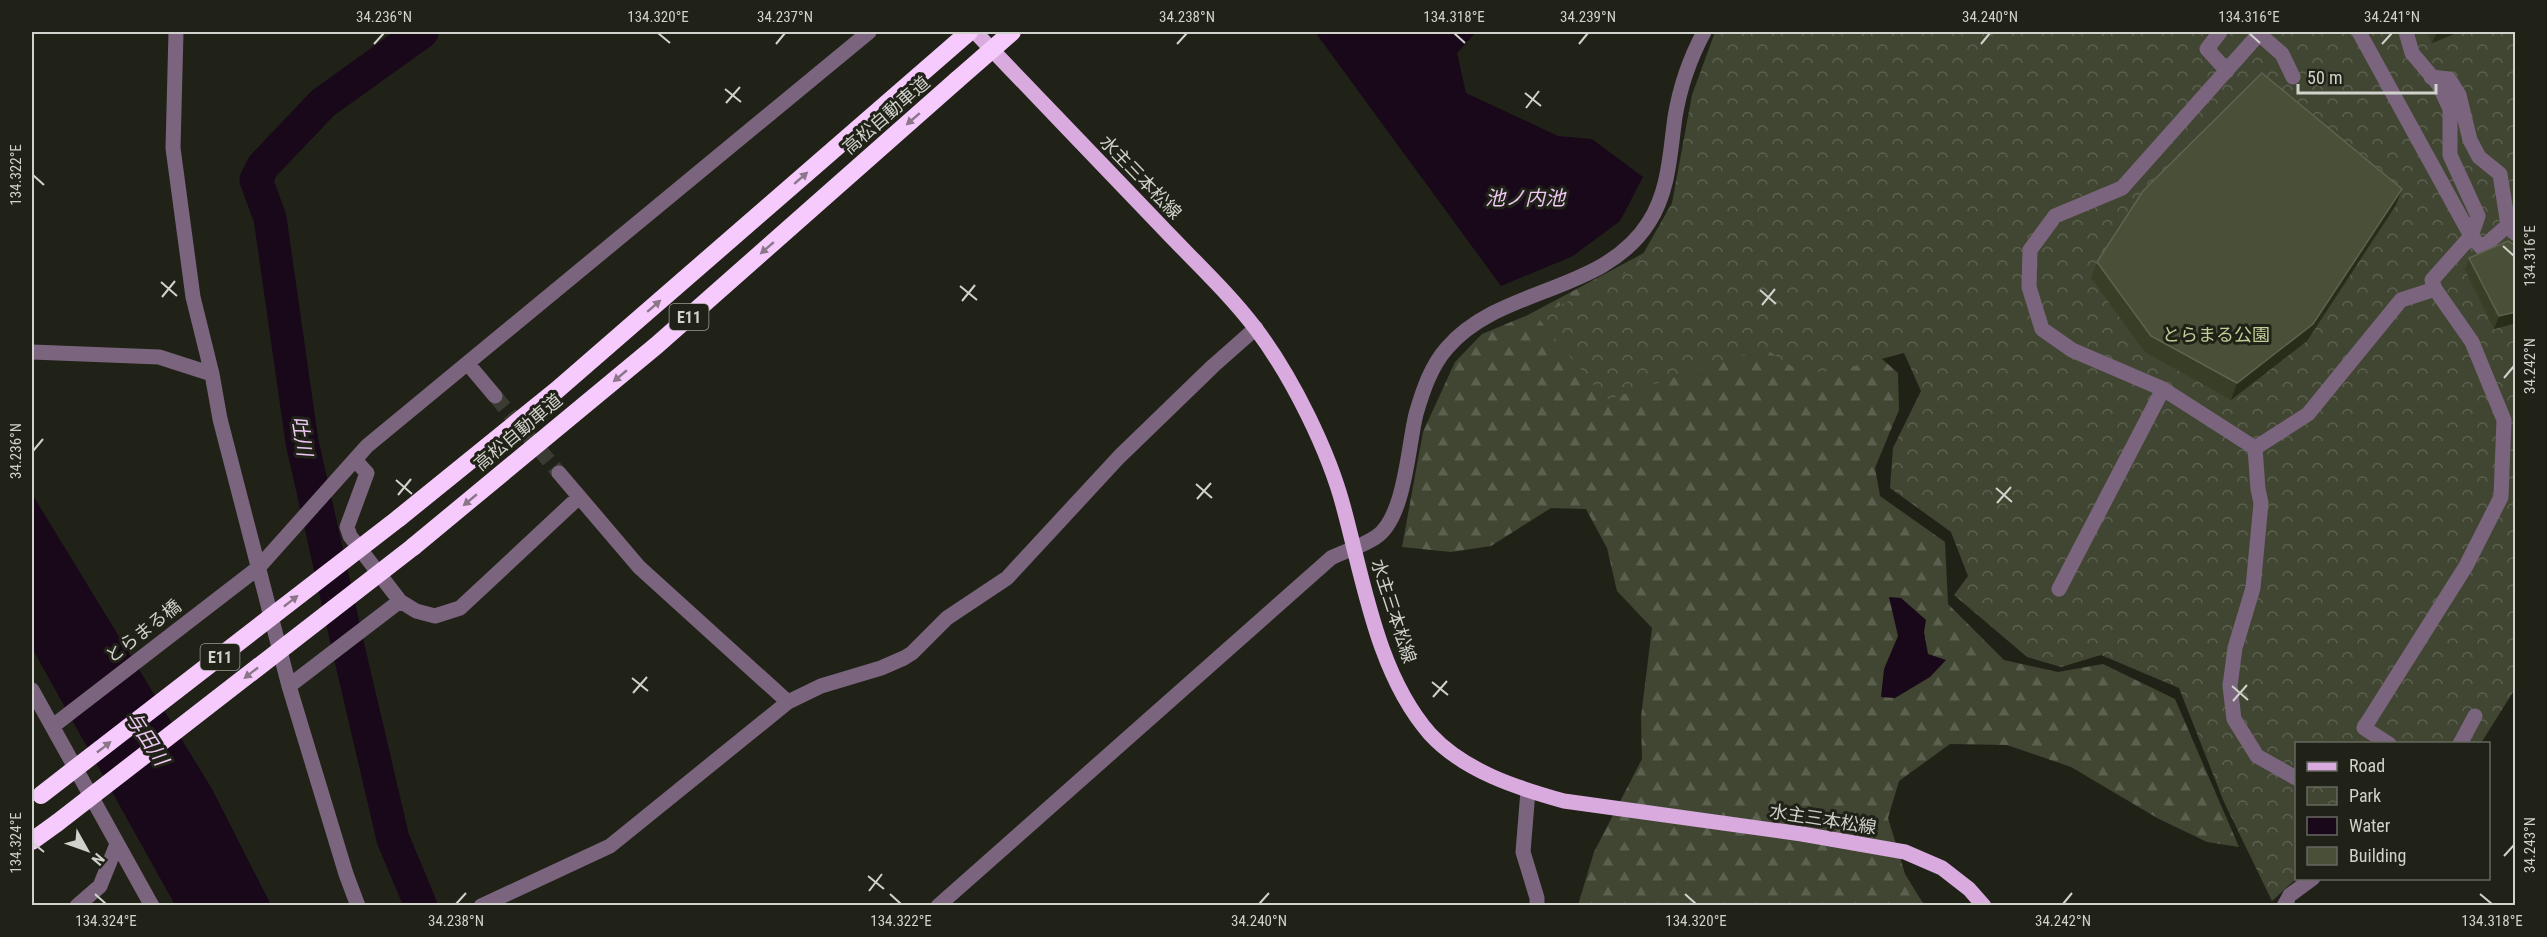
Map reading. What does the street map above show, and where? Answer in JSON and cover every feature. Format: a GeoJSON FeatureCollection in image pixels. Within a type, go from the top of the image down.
{"type":"FeatureCollection","features":[{"type":"Feature","properties":{"kind":"highway","name":"高松自動車道"},"geometry":{"type":"LineString","coordinates":[[36,799],[399,518],[557,390],[969,32]]}},
{"type":"Feature","properties":{"kind":"highway","name":"高松自動車道"},"geometry":{"type":"LineString","coordinates":[[32,841],[413,547],[657,345],[1012,32]]}},
{"type":"Feature","properties":{"kind":"main road","name":"水主三本松線"},"geometry":{"type":"LineString","coordinates":[[975,32],[1256,328],[1293,386],[1321,447],[1344,508],[1353,547],[1391,670],[1414,714],[1432,735],[1458,758],[1489,775],[1528,791],[1564,801],[1802,834],[1905,852],[1942,868],[1969,889],[1984,906]]}},
{"type":"Feature","properties":{"kind":"street"},"geometry":{"type":"LineString","coordinates":[[176,32],[173,148],[193,297],[220,418],[289,686],[357,906]]}},
{"type":"Feature","properties":{"kind":"street","name":"とらまる橋"},"geometry":{"type":"LineString","coordinates":[[52,726],[258,568],[367,446],[869,32]]}},
{"type":"Feature","properties":{"kind":"street"},"geometry":{"type":"LineString","coordinates":[[938,906],[1331,558],[1377,537],[1392,517],[1398,504],[1424,390],[1433,368],[1447,348],[1483,319],[1571,282],[1604,265],[1626,248],[1647,226],[1655,213],[1666,182],[1683,81],[1704,32]]}},
{"type":"Feature","properties":{"kind":"street"},"geometry":{"type":"LineString","coordinates":[[2220,32],[2207,49],[2227,71]]}},
{"type":"Feature","properties":{"kind":"street"},"geometry":{"type":"LineString","coordinates":[[2360,32],[2446,194],[2471,236],[2482,248],[2512,230],[2500,174],[2479,157],[2470,140],[2459,95],[2449,79],[2431,77]]}},
{"type":"Feature","properties":{"kind":"street"},"geometry":{"type":"LineString","coordinates":[[2387,742],[2364,728],[2466,566],[2501,496],[2504,420],[2472,342],[2434,289],[2432,280],[2471,236],[2478,216],[2450,155],[2450,109],[2439,85],[2412,53],[2406,32]]}},
{"type":"Feature","properties":{"kind":"street"},"geometry":{"type":"LineString","coordinates":[[2256,448],[2163,389],[2072,350],[2042,330],[2029,286],[2030,250],[2055,216],[2122,188],[2259,33],[2282,54],[2294,77]]}},
{"type":"Feature","properties":{"kind":"street"},"geometry":{"type":"LineString","coordinates":[[2256,448],[2308,414],[2401,300],[2434,289]]}},
{"type":"Feature","properties":{"kind":"street"},"geometry":{"type":"LineString","coordinates":[[481,906],[610,846],[788,702],[821,686],[882,668],[912,653],[947,618],[1006,578],[1119,457],[1213,366],[1256,328]]}},
{"type":"Feature","properties":{"kind":"street"},"geometry":{"type":"LineString","coordinates":[[32,352],[159,357],[212,374]]}},
{"type":"Feature","properties":{"kind":"street"},"geometry":{"type":"LineString","coordinates":[[468,364],[495,396]]}},
{"type":"Feature","properties":{"kind":"street"},"geometry":{"type":"LineString","coordinates":[[2059,589],[2163,389]]}},
{"type":"Feature","properties":{"kind":"street"},"geometry":{"type":"LineString","coordinates":[[2256,448],[2261,503],[2253,588],[2235,648],[2230,686],[2234,719],[2257,756],[2295,777]]}},
{"type":"Feature","properties":{"kind":"street"},"geometry":{"type":"LineString","coordinates":[[355,460],[367,473],[347,526],[350,536],[400,601],[416,611],[435,616],[460,608],[578,498]]}},
{"type":"Feature","properties":{"kind":"street"},"geometry":{"type":"LineString","coordinates":[[559,473],[639,567],[788,702]]}},
{"type":"Feature","properties":{"kind":"street"},"geometry":{"type":"LineString","coordinates":[[289,686],[400,601]]}},
{"type":"Feature","properties":{"kind":"street"},"geometry":{"type":"LineString","coordinates":[[32,690],[152,906]]}},
{"type":"Feature","properties":{"kind":"street"},"geometry":{"type":"LineString","coordinates":[[2461,742],[2475,716]]}},
{"type":"Feature","properties":{"kind":"street"},"geometry":{"type":"LineString","coordinates":[[1528,791],[1523,852],[1537,898],[1537,906]]}},
{"type":"Feature","properties":{"kind":"street"},"geometry":{"type":"LineString","coordinates":[[77,906],[100,886],[117,844]]}},
{"type":"Feature","properties":{"kind":"street"},"geometry":{"type":"LineString","coordinates":[[2284,906],[2290,895],[2312,880]]}},
{"type":"Feature","properties":{"kind":"green space","name":"とらまる公園"},"geometry":{"type":"Polygon","coordinates":[[[1715,32],[2515,32],[2515,689],[2482,742],[2295,742],[2295,880],[2272,901],[2224,802],[2179,688],[2101,655],[2061,667],[2027,657],[1954,595],[1968,576],[1951,532],[1890,488],[1893,448],[1921,391],[1904,353],[1839,370],[1802,373],[1764,348],[1606,400],[1537,317],[1635,268],[1672,203],[1692,95],[1715,32]]]}},
{"type":"Feature","properties":{"kind":"green space"},"geometry":{"type":"Polygon","coordinates":[[[1655,247],[1823,307],[1898,373],[1899,410],[1875,468],[1880,496],[1945,542],[1948,604],[2004,660],[2058,672],[2103,664],[2175,699],[2239,847],[2207,842],[2159,819],[2071,767],[2007,745],[1950,744],[1899,781],[1888,818],[1905,874],[1924,905],[1578,905],[1594,852],[1642,759],[1641,717],[1652,628],[1617,591],[1607,548],[1586,509],[1551,508],[1491,546],[1451,552],[1402,547],[1423,432],[1455,362],[1482,334],[1528,315],[1655,247]]]}},
{"type":"Feature","properties":{"kind":"water","name":"池ノ内池"},"geometry":{"type":"Polygon","coordinates":[[[1315,32],[1476,32],[1457,53],[1466,93],[1558,136],[1592,139],[1643,177],[1620,221],[1573,256],[1501,286],[1315,32]]]}},
{"type":"Feature","properties":{"kind":"water","name":"与田川"},"geometry":{"type":"Polygon","coordinates":[[[32,494],[212,789],[271,905],[175,905],[32,648],[32,494]]]}},
{"type":"Feature","properties":{"kind":"water"},"geometry":{"type":"Polygon","coordinates":[[[1889,597],[1901,598],[1926,620],[1924,632],[1928,654],[1946,660],[1930,677],[1895,698],[1881,697],[1884,669],[1898,636],[1889,597]]]}},
{"type":"Feature","properties":{"kind":"building"},"geometry":{"type":"Polygon","coordinates":[[[2262,73],[2402,189],[2313,324],[2237,383],[2151,336],[2097,262],[2143,191],[2262,73]]]}},
{"type":"Feature","properties":{"kind":"building"},"geometry":{"type":"Polygon","coordinates":[[[2508,241],[2516,246],[2516,312],[2499,316],[2469,258],[2508,241]]]}},
{"type":"Feature","properties":{"kind":"waterway","name":"吐川"},"geometry":{"type":"LineString","coordinates":[[421,906],[393,839],[350,655],[302,442],[270,218],[256,180],[263,166],[323,103],[422,32]]}},
{"type":"Feature","properties":{"kind":"tunnel"},"geometry":{"type":"LineString","coordinates":[[495,396],[559,473]]}}]}
